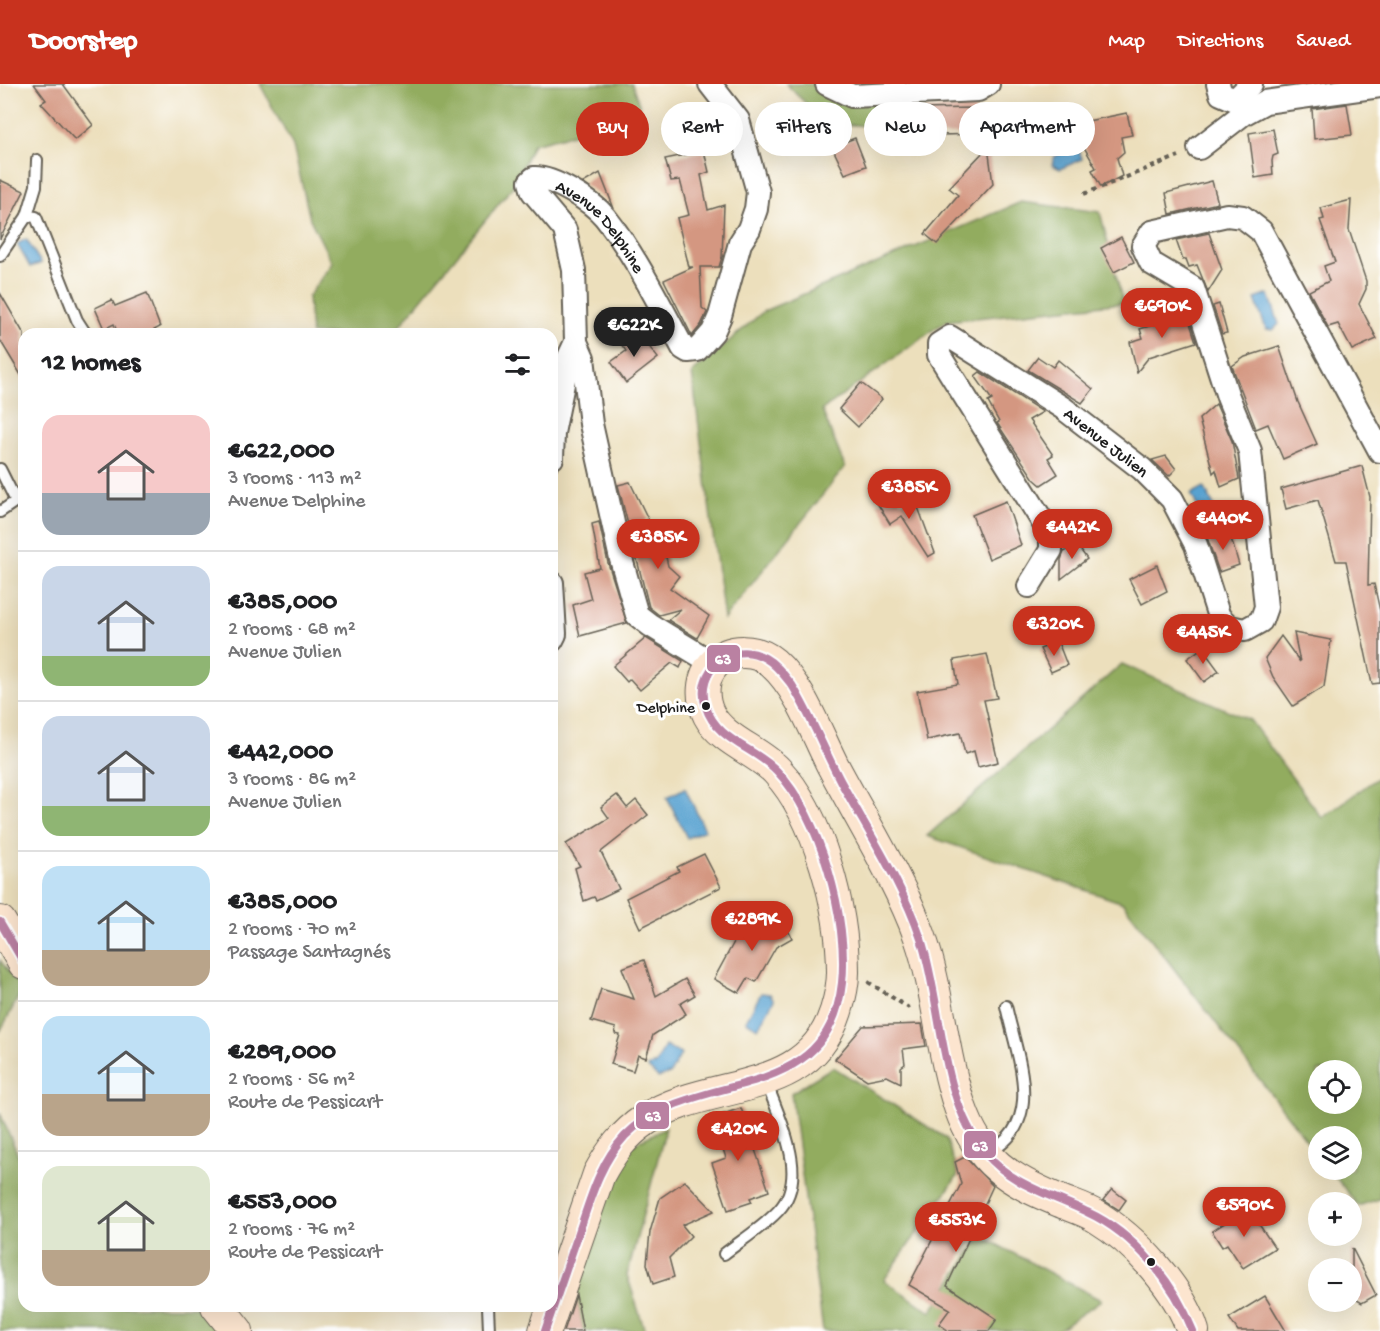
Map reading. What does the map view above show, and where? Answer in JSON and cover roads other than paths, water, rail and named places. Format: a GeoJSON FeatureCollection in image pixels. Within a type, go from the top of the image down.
{"type":"FeatureCollection","features":[{"type":"Feature","properties":{"kind":"street","name":"Avenue Delphine"},"geometry":{"type":"LineString","coordinates":[[558,408],[568,359],[576,342],[574,270],[565,230],[531,187],[534,178],[541,177],[570,190],[604,215],[646,282],[683,348],[688,351],[697,350],[713,332],[720,316],[740,243],[750,229],[758,192],[738,120],[710,84]]}},
{"type":"Feature","properties":{"kind":"street"},"geometry":{"type":"LineString","coordinates":[[827,84],[852,96],[978,90],[988,84]]}},
{"type":"Feature","properties":{"kind":"street"},"geometry":{"type":"LineString","coordinates":[[1218,84],[1221,94],[1235,100],[1251,84]]}},
{"type":"Feature","properties":{"kind":"street"},"geometry":{"type":"LineString","coordinates":[[1199,148],[1244,114],[1265,102],[1380,86]]}},
{"type":"Feature","properties":{"kind":"street","name":"Avenue Julien"},"geometry":{"type":"LineString","coordinates":[[1029,586],[1051,550],[1051,535],[939,355],[939,344],[950,337],[1063,408],[1142,469],[1172,499],[1196,545],[1219,617],[1230,627],[1245,630],[1261,621],[1266,607],[1250,451],[1228,397],[1193,288],[1151,263],[1143,246],[1152,232],[1227,215],[1244,217],[1261,231],[1380,451]]}},
{"type":"Feature","properties":{"kind":"street"},"geometry":{"type":"LineString","coordinates":[[576,342],[583,358],[591,424],[621,559],[637,615],[650,626],[714,664]]}},
{"type":"Feature","properties":{"kind":"street"},"geometry":{"type":"LineString","coordinates":[[558,1293],[599,1174],[612,1151],[628,1132],[648,1117],[677,1105],[766,1080],[809,1057],[825,1039],[841,995],[843,971],[837,918],[822,858],[806,812],[775,769],[711,719],[703,691],[706,676],[714,664],[727,655],[744,652],[757,654],[773,663],[802,701],[919,935],[958,1102],[968,1129],[983,1154],[1004,1173],[1020,1183],[1096,1216],[1120,1234],[1162,1277],[1193,1331]]}},
{"type":"Feature","properties":{"kind":"street"},"geometry":{"type":"LineString","coordinates":[[0,922],[18,953]]}},
{"type":"Feature","properties":{"kind":"street"},"geometry":{"type":"LineString","coordinates":[[222,1312],[237,1331]]}},
{"type":"Feature","properties":{"kind":"street"},"geometry":{"type":"LineString","coordinates":[[545,1331],[552,1312]]}},
{"type":"Feature","properties":{"kind":"lane"},"geometry":{"type":"LineString","coordinates":[[0,256],[27,216],[36,186],[37,160]]}},
{"type":"Feature","properties":{"kind":"lane"},"geometry":{"type":"LineString","coordinates":[[27,216],[36,217],[43,231],[82,328]]}},
{"type":"Feature","properties":{"kind":"lane"},"geometry":{"type":"LineString","coordinates":[[0,469],[16,501],[0,513]]}},
{"type":"Feature","properties":{"kind":"lane"},"geometry":{"type":"LineString","coordinates":[[983,1154],[1014,1133],[1022,1117],[1024,1091],[1006,1006]]}},
{"type":"Feature","properties":{"kind":"lane"},"geometry":{"type":"LineString","coordinates":[[724,1254],[779,1210],[793,1186],[794,1166],[766,1080]]}},
{"type":"Feature","properties":{"kind":"lane"},"geometry":{"type":"LineString","coordinates":[[488,1312],[489,1331]]}},
{"type":"Feature","properties":{"kind":"water"},"geometry":{"type":"Polygon","coordinates":[[[1081,156],[1082,159],[1060,169],[1052,165],[1054,157],[1081,156]]]}},
{"type":"Feature","properties":{"kind":"water"},"geometry":{"type":"Polygon","coordinates":[[[26,239],[42,263],[30,267],[17,244],[26,239]]]}},
{"type":"Feature","properties":{"kind":"water"},"geometry":{"type":"Polygon","coordinates":[[[1269,294],[1279,324],[1273,330],[1266,329],[1255,299],[1269,294]]]}},
{"type":"Feature","properties":{"kind":"water"},"geometry":{"type":"Polygon","coordinates":[[[1204,487],[1217,512],[1204,519],[1191,494],[1204,487]]]}},
{"type":"Feature","properties":{"kind":"water"},"geometry":{"type":"Polygon","coordinates":[[[685,788],[705,830],[687,838],[667,797],[685,788]]]}},
{"type":"Feature","properties":{"kind":"water"},"geometry":{"type":"Polygon","coordinates":[[[761,993],[770,994],[774,1000],[758,1028],[746,1021],[761,993]]]}},
{"type":"Feature","properties":{"kind":"water"},"geometry":{"type":"Polygon","coordinates":[[[665,1046],[681,1054],[670,1074],[658,1078],[647,1067],[656,1064],[665,1046]]]}},
{"type":"Feature","properties":{"kind":"place","name":"Delphine"},"geometry":{"type":"Point","coordinates":[706,706]}}]}
